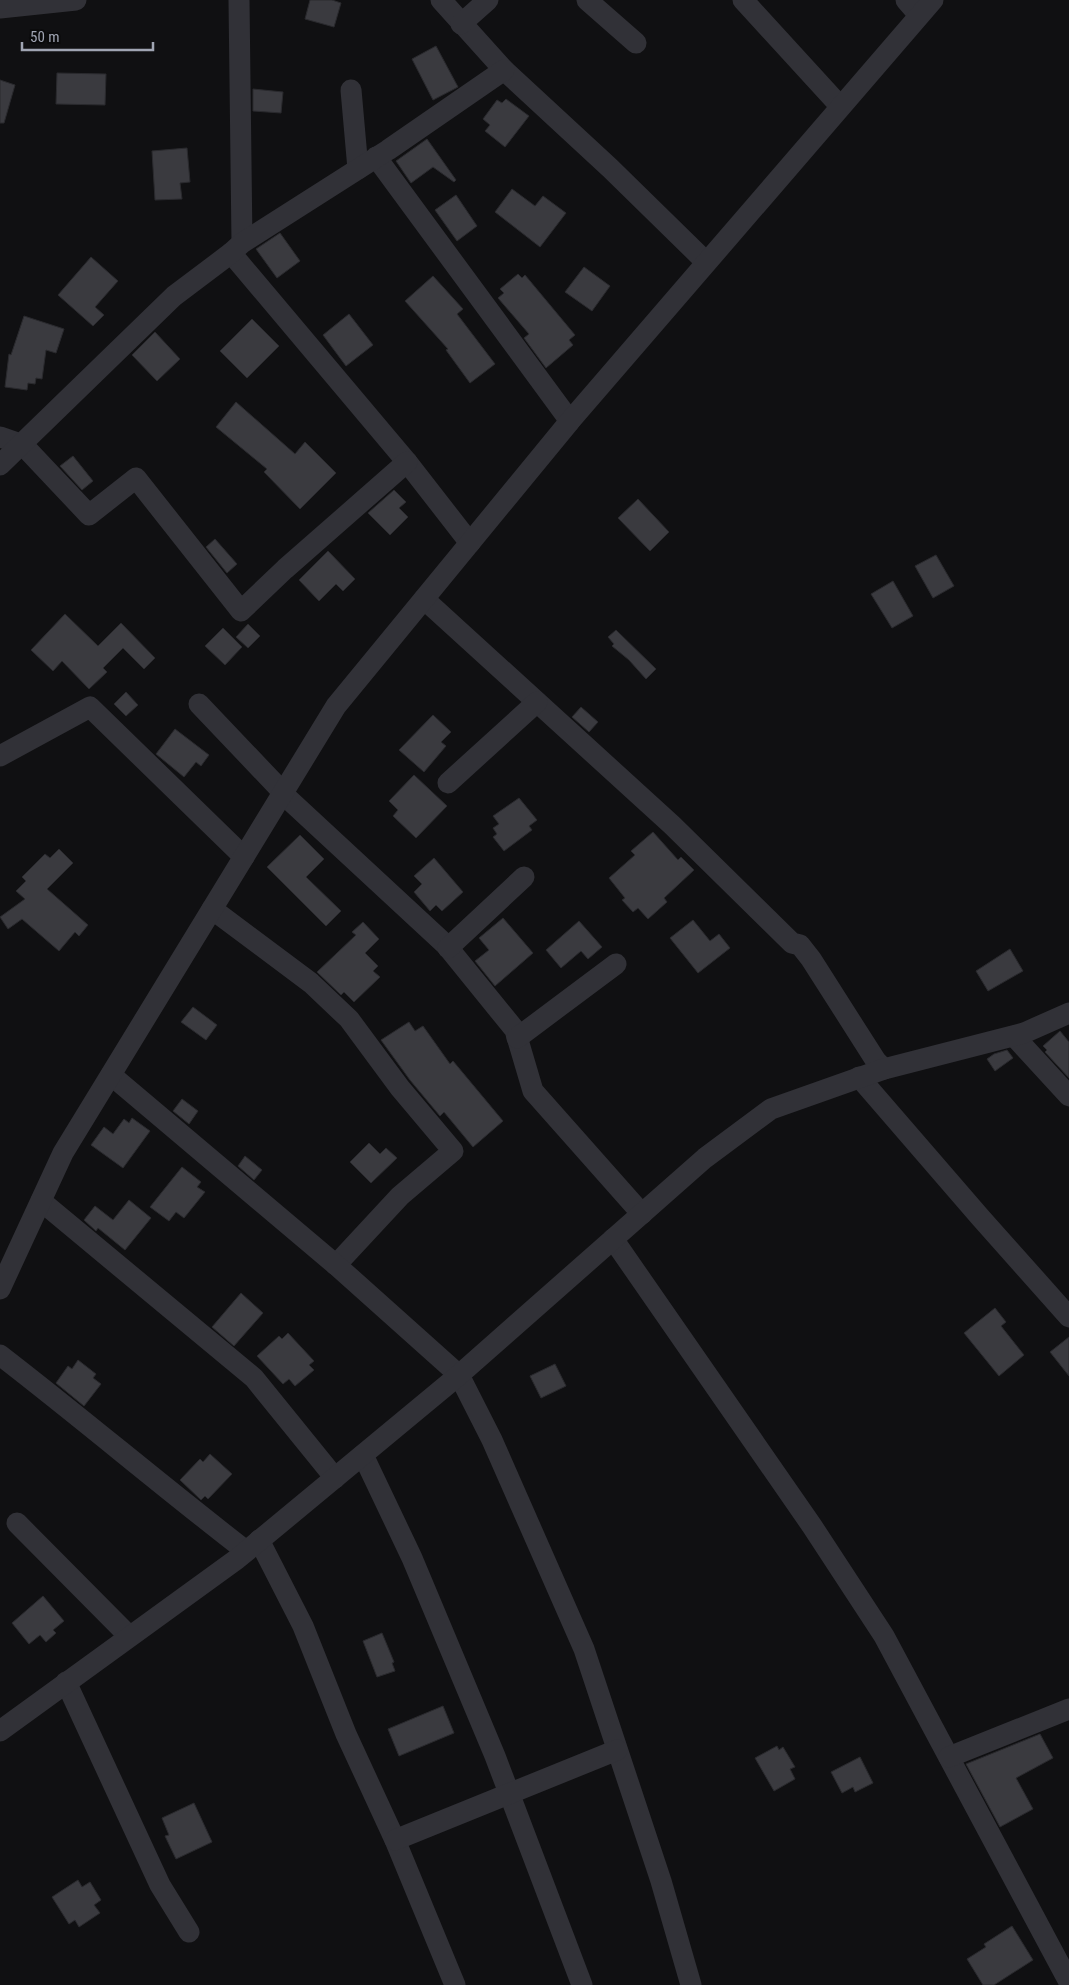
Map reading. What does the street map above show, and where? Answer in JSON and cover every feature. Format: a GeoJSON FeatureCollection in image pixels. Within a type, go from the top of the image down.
{"type":"FeatureCollection","features":[{"type":"Feature","properties":{"kind":"street"},"geometry":{"type":"LineString","coordinates":[[0,8],[76,0]]}},
{"type":"Feature","properties":{"kind":"street"},"geometry":{"type":"LineString","coordinates":[[239,0],[236,248],[470,543]]}},
{"type":"Feature","properties":{"kind":"street"},"geometry":{"type":"LineString","coordinates":[[441,0],[504,70],[610,168],[706,262]]}},
{"type":"Feature","properties":{"kind":"street"},"geometry":{"type":"LineString","coordinates":[[461,24],[488,0]]}},
{"type":"Feature","properties":{"kind":"street"},"geometry":{"type":"LineString","coordinates":[[587,0],[636,43]]}},
{"type":"Feature","properties":{"kind":"street"},"geometry":{"type":"LineString","coordinates":[[743,0],[840,106]]}},
{"type":"Feature","properties":{"kind":"street"},"geometry":{"type":"LineString","coordinates":[[0,1289],[63,1153],[336,706],[570,421],[840,106],[919,5]]}},
{"type":"Feature","properties":{"kind":"street"},"geometry":{"type":"LineString","coordinates":[[0,466],[174,296],[236,248],[358,169],[504,70]]}},
{"type":"Feature","properties":{"kind":"street"},"geometry":{"type":"LineString","coordinates":[[351,90],[358,169]]}},
{"type":"Feature","properties":{"kind":"street"},"geometry":{"type":"LineString","coordinates":[[376,157],[570,421]]}},
{"type":"Feature","properties":{"kind":"street"},"geometry":{"type":"LineString","coordinates":[[0,437],[23,444],[89,515],[136,478],[241,611],[342,517],[407,462]]}},
{"type":"Feature","properties":{"kind":"street"},"geometry":{"type":"LineString","coordinates":[[424,599],[672,825],[792,943],[800,945],[811,959],[876,1061],[884,1069]]}},
{"type":"Feature","properties":{"kind":"street"},"geometry":{"type":"LineString","coordinates":[[448,783],[536,702]]}},
{"type":"Feature","properties":{"kind":"street"},"geometry":{"type":"LineString","coordinates":[[199,704],[283,794],[448,948],[514,1030],[532,1092],[642,1214]]}},
{"type":"Feature","properties":{"kind":"street"},"geometry":{"type":"LineString","coordinates":[[0,756],[90,707],[244,857]]}},
{"type":"Feature","properties":{"kind":"street"},"geometry":{"type":"LineString","coordinates":[[448,948],[524,877]]}},
{"type":"Feature","properties":{"kind":"street"},"geometry":{"type":"LineString","coordinates":[[212,909],[311,983],[349,1019],[400,1088],[453,1151],[400,1196],[336,1265]]}},
{"type":"Feature","properties":{"kind":"street"},"geometry":{"type":"LineString","coordinates":[[517,1038],[616,964]]}},
{"type":"Feature","properties":{"kind":"street"},"geometry":{"type":"LineString","coordinates":[[0,1731],[237,1559],[459,1375],[705,1158],[771,1109],[884,1069],[1024,1033],[1069,1013]]}},
{"type":"Feature","properties":{"kind":"street"},"geometry":{"type":"LineString","coordinates":[[1014,1036],[1069,1096]]}},
{"type":"Feature","properties":{"kind":"street"},"geometry":{"type":"LineString","coordinates":[[111,1075],[336,1265],[459,1375],[492,1440],[584,1649],[661,1881],[692,1985]]}},
{"type":"Feature","properties":{"kind":"street"},"geometry":{"type":"LineString","coordinates":[[859,1077],[1069,1317]]}},
{"type":"Feature","properties":{"kind":"street"},"geometry":{"type":"LineString","coordinates":[[41,1201],[254,1378],[335,1478]]}},
{"type":"Feature","properties":{"kind":"street"},"geometry":{"type":"LineString","coordinates":[[614,1239],[806,1518],[884,1636],[1069,1982]]}},
{"type":"Feature","properties":{"kind":"street"},"geometry":{"type":"LineString","coordinates":[[0,1355],[92,1427],[184,1503],[252,1546],[303,1626],[346,1734],[395,1840],[455,1985]]}},
{"type":"Feature","properties":{"kind":"street"},"geometry":{"type":"LineString","coordinates":[[362,1455],[412,1558],[495,1756],[582,1985]]}},
{"type":"Feature","properties":{"kind":"street"},"geometry":{"type":"LineString","coordinates":[[17,1522],[129,1636]]}},
{"type":"Feature","properties":{"kind":"street"},"geometry":{"type":"LineString","coordinates":[[66,1682],[160,1885],[189,1932]]}},
{"type":"Feature","properties":{"kind":"street"},"geometry":{"type":"LineString","coordinates":[[949,1757],[1069,1709]]}},
{"type":"Feature","properties":{"kind":"street"},"geometry":{"type":"LineString","coordinates":[[395,1840],[618,1750]]}},
{"type":"Feature","properties":{"kind":"building"},"geometry":{"type":"Polygon","coordinates":[[[310,0],[332,0],[341,3],[334,27],[305,19],[310,0]]]}},
{"type":"Feature","properties":{"kind":"building"},"geometry":{"type":"Polygon","coordinates":[[[436,46],[458,87],[433,100],[412,59],[436,46]]]}},
{"type":"Feature","properties":{"kind":"building"},"geometry":{"type":"Polygon","coordinates":[[[57,73],[106,74],[105,105],[56,104],[57,73]]]}},
{"type":"Feature","properties":{"kind":"building"},"geometry":{"type":"Polygon","coordinates":[[[0,80],[15,85],[4,123],[0,123],[0,80]]]}},
{"type":"Feature","properties":{"kind":"building"},"geometry":{"type":"Polygon","coordinates":[[[253,89],[283,92],[281,113],[253,111],[253,89]]]}},
{"type":"Feature","properties":{"kind":"building"},"geometry":{"type":"Polygon","coordinates":[[[506,99],[529,116],[505,147],[485,131],[490,125],[483,119],[497,100],[502,103],[506,99]]]}},
{"type":"Feature","properties":{"kind":"building"},"geometry":{"type":"Polygon","coordinates":[[[427,139],[456,180],[454,182],[433,167],[411,183],[396,161],[427,139]]]}},
{"type":"Feature","properties":{"kind":"building"},"geometry":{"type":"Polygon","coordinates":[[[187,148],[190,182],[180,183],[182,199],[155,200],[152,151],[187,148]]]}},
{"type":"Feature","properties":{"kind":"building"},"geometry":{"type":"Polygon","coordinates":[[[512,189],[535,206],[543,196],[566,213],[540,247],[495,212],[512,189]]]}},
{"type":"Feature","properties":{"kind":"building"},"geometry":{"type":"Polygon","coordinates":[[[456,195],[477,226],[457,241],[435,210],[456,195]]]}},
{"type":"Feature","properties":{"kind":"building"},"geometry":{"type":"Polygon","coordinates":[[[280,233],[300,261],[277,278],[256,249],[280,233]]]}},
{"type":"Feature","properties":{"kind":"building"},"geometry":{"type":"Polygon","coordinates":[[[91,257],[118,281],[95,307],[104,315],[93,326],[58,295],[91,257]]]}},
{"type":"Feature","properties":{"kind":"building"},"geometry":{"type":"Polygon","coordinates":[[[584,267],[610,286],[592,311],[565,292],[584,267]]]}},
{"type":"Feature","properties":{"kind":"building"},"geometry":{"type":"Polygon","coordinates":[[[518,274],[522,278],[525,275],[575,335],[569,340],[573,345],[546,368],[524,338],[529,334],[498,298],[504,293],[500,289],[518,274]]]}},
{"type":"Feature","properties":{"kind":"building"},"geometry":{"type":"Polygon","coordinates":[[[433,276],[463,309],[457,314],[495,364],[470,383],[446,350],[448,349],[405,301],[433,276]]]}},
{"type":"Feature","properties":{"kind":"building"},"geometry":{"type":"Polygon","coordinates":[[[349,314],[373,345],[346,366],[323,335],[349,314]]]}},
{"type":"Feature","properties":{"kind":"building"},"geometry":{"type":"Polygon","coordinates":[[[24,316],[64,329],[56,353],[46,350],[42,379],[36,378],[35,384],[28,383],[27,390],[5,387],[9,354],[11,355],[24,316]]]}},
{"type":"Feature","properties":{"kind":"building"},"geometry":{"type":"Polygon","coordinates":[[[252,319],[279,346],[247,378],[220,351],[252,319]]]}},
{"type":"Feature","properties":{"kind":"building"},"geometry":{"type":"Polygon","coordinates":[[[155,332],[180,359],[157,381],[132,355],[155,332]]]}},
{"type":"Feature","properties":{"kind":"building"},"geometry":{"type":"Polygon","coordinates":[[[236,402],[295,454],[305,442],[336,473],[300,509],[264,472],[267,469],[216,427],[236,402]]]}},
{"type":"Feature","properties":{"kind":"building"},"geometry":{"type":"Polygon","coordinates":[[[73,456],[93,481],[82,490],[60,466],[73,456]]]}},
{"type":"Feature","properties":{"kind":"building"},"geometry":{"type":"Polygon","coordinates":[[[394,490],[406,502],[399,508],[408,517],[390,535],[368,513],[394,490]]]}},
{"type":"Feature","properties":{"kind":"building"},"geometry":{"type":"Polygon","coordinates":[[[638,499],[669,532],[650,551],[618,518],[638,499]]]}},
{"type":"Feature","properties":{"kind":"building"},"geometry":{"type":"Polygon","coordinates":[[[215,539],[237,564],[227,573],[206,547],[215,539]]]}},
{"type":"Feature","properties":{"kind":"building"},"geometry":{"type":"Polygon","coordinates":[[[328,551],[355,579],[343,591],[336,584],[319,601],[299,580],[328,551]]]}},
{"type":"Feature","properties":{"kind":"building"},"geometry":{"type":"Polygon","coordinates":[[[936,555],[954,586],[933,598],[915,566],[936,555]]]}},
{"type":"Feature","properties":{"kind":"building"},"geometry":{"type":"Polygon","coordinates":[[[893,581],[913,616],[892,628],[871,594],[893,581]]]}},
{"type":"Feature","properties":{"kind":"building"},"geometry":{"type":"Polygon","coordinates":[[[65,614],[98,646],[121,623],[155,658],[144,669],[123,648],[103,668],[107,672],[89,689],[62,661],[53,671],[31,650],[65,614]]]}},
{"type":"Feature","properties":{"kind":"building"},"geometry":{"type":"Polygon","coordinates":[[[248,624],[260,636],[248,648],[236,637],[248,624]]]}},
{"type":"Feature","properties":{"kind":"building"},"geometry":{"type":"Polygon","coordinates":[[[223,628],[242,647],[225,665],[205,646],[223,628]]]}},
{"type":"Feature","properties":{"kind":"building"},"geometry":{"type":"Polygon","coordinates":[[[616,630],[656,669],[646,679],[629,660],[612,646],[614,644],[608,637],[616,630]]]}},
{"type":"Feature","properties":{"kind":"building"},"geometry":{"type":"Polygon","coordinates":[[[126,692],[138,705],[126,716],[114,704],[126,692]]]}},
{"type":"Feature","properties":{"kind":"building"},"geometry":{"type":"Polygon","coordinates":[[[581,707],[598,722],[589,732],[572,717],[581,707]]]}},
{"type":"Feature","properties":{"kind":"building"},"geometry":{"type":"Polygon","coordinates":[[[433,715],[451,732],[441,742],[446,746],[424,772],[399,750],[433,715]]]}},
{"type":"Feature","properties":{"kind":"building"},"geometry":{"type":"Polygon","coordinates":[[[175,729],[209,755],[201,766],[196,762],[184,777],[156,754],[175,729]]]}},
{"type":"Feature","properties":{"kind":"building"},"geometry":{"type":"Polygon","coordinates":[[[414,775],[447,806],[416,838],[393,816],[398,810],[389,801],[414,775]]]}},
{"type":"Feature","properties":{"kind":"building"},"geometry":{"type":"Polygon","coordinates":[[[519,798],[537,820],[529,826],[532,830],[504,851],[493,837],[497,834],[493,828],[499,824],[493,816],[519,798]]]}},
{"type":"Feature","properties":{"kind":"building"},"geometry":{"type":"Polygon","coordinates":[[[653,832],[678,860],[681,857],[694,870],[664,898],[667,902],[648,919],[638,908],[633,912],[622,900],[625,898],[609,878],[635,855],[631,851],[653,832]]]}},
{"type":"Feature","properties":{"kind":"building"},"geometry":{"type":"Polygon","coordinates":[[[300,835],[324,859],[306,877],[341,911],[326,926],[267,867],[300,835]]]}},
{"type":"Feature","properties":{"kind":"building"},"geometry":{"type":"Polygon","coordinates":[[[59,849],[73,863],[47,889],[88,925],[79,936],[75,932],[59,951],[22,919],[8,929],[0,917],[25,899],[16,891],[26,881],[22,877],[45,854],[50,858],[59,849]]]}},
{"type":"Feature","properties":{"kind":"building"},"geometry":{"type":"Polygon","coordinates":[[[434,858],[463,892],[442,911],[436,905],[430,911],[414,892],[422,884],[414,876],[434,858]]]}},
{"type":"Feature","properties":{"kind":"building"},"geometry":{"type":"Polygon","coordinates":[[[503,918],[533,953],[495,986],[475,961],[489,950],[479,938],[503,918]]]}},
{"type":"Feature","properties":{"kind":"building"},"geometry":{"type":"Polygon","coordinates":[[[693,920],[710,941],[719,934],[730,948],[698,973],[670,938],[693,920]]]}},
{"type":"Feature","properties":{"kind":"building"},"geometry":{"type":"Polygon","coordinates":[[[579,921],[602,947],[588,959],[581,951],[561,968],[546,950],[579,921]]]}},
{"type":"Feature","properties":{"kind":"building"},"geometry":{"type":"Polygon","coordinates":[[[363,922],[379,939],[365,953],[378,966],[373,971],[380,977],[354,1002],[344,992],[341,995],[317,972],[356,935],[352,932],[363,922]]]}},
{"type":"Feature","properties":{"kind":"building"},"geometry":{"type":"Polygon","coordinates":[[[1010,949],[1023,971],[988,991],[976,971],[1010,949]]]}},
{"type":"Feature","properties":{"kind":"building"},"geometry":{"type":"Polygon","coordinates":[[[193,1007],[217,1025],[206,1040],[181,1022],[193,1007]]]}},
{"type":"Feature","properties":{"kind":"building"},"geometry":{"type":"Polygon","coordinates":[[[409,1022],[415,1031],[423,1026],[450,1064],[453,1061],[503,1121],[473,1147],[444,1112],[440,1116],[410,1080],[381,1040],[409,1022]]]}},
{"type":"Feature","properties":{"kind":"building"},"geometry":{"type":"Polygon","coordinates":[[[1060,1031],[1069,1042],[1069,1078],[1045,1052],[1047,1050],[1043,1046],[1060,1031]]]}},
{"type":"Feature","properties":{"kind":"building"},"geometry":{"type":"Polygon","coordinates":[[[1007,1050],[1013,1058],[995,1071],[987,1059],[994,1054],[1007,1050]]]}},
{"type":"Feature","properties":{"kind":"building"},"geometry":{"type":"Polygon","coordinates":[[[182,1099],[198,1111],[189,1124],[173,1111],[182,1099]]]}},
{"type":"Feature","properties":{"kind":"building"},"geometry":{"type":"Polygon","coordinates":[[[132,1118],[150,1131],[123,1168],[91,1145],[104,1127],[113,1134],[124,1119],[129,1123],[132,1118]]]}},
{"type":"Feature","properties":{"kind":"building"},"geometry":{"type":"Polygon","coordinates":[[[369,1143],[380,1154],[386,1148],[397,1158],[371,1183],[350,1162],[369,1143]]]}},
{"type":"Feature","properties":{"kind":"building"},"geometry":{"type":"Polygon","coordinates":[[[245,1156],[262,1170],[254,1180],[238,1166],[245,1156]]]}},
{"type":"Feature","properties":{"kind":"building"},"geometry":{"type":"Polygon","coordinates":[[[182,1167],[201,1182],[197,1187],[205,1192],[184,1218],[176,1212],[169,1221],[150,1207],[182,1167]]]}},
{"type":"Feature","properties":{"kind":"building"},"geometry":{"type":"Polygon","coordinates":[[[129,1200],[151,1218],[125,1250],[98,1228],[96,1231],[84,1220],[95,1206],[113,1220],[129,1200]]]}},
{"type":"Feature","properties":{"kind":"building"},"geometry":{"type":"Polygon","coordinates":[[[241,1293],[263,1313],[234,1346],[212,1327],[241,1293]]]}},
{"type":"Feature","properties":{"kind":"building"},"geometry":{"type":"Polygon","coordinates":[[[995,1308],[1006,1322],[1001,1326],[1024,1355],[999,1376],[964,1333],[995,1308]]]}},
{"type":"Feature","properties":{"kind":"building"},"geometry":{"type":"Polygon","coordinates":[[[288,1333],[314,1361],[309,1365],[314,1370],[295,1386],[289,1379],[283,1384],[257,1356],[279,1336],[282,1339],[288,1333]]]}},
{"type":"Feature","properties":{"kind":"building"},"geometry":{"type":"Polygon","coordinates":[[[1069,1337],[1069,1376],[1050,1352],[1069,1337]]]}},
{"type":"Feature","properties":{"kind":"building"},"geometry":{"type":"Polygon","coordinates":[[[78,1360],[96,1374],[93,1378],[101,1384],[84,1406],[56,1383],[68,1366],[72,1369],[78,1360]]]}},
{"type":"Feature","properties":{"kind":"building"},"geometry":{"type":"Polygon","coordinates":[[[555,1364],[566,1386],[541,1398],[530,1376],[555,1364]]]}},
{"type":"Feature","properties":{"kind":"building"},"geometry":{"type":"Polygon","coordinates":[[[210,1454],[232,1474],[208,1499],[205,1496],[201,1500],[180,1480],[200,1459],[203,1462],[210,1454]]]}},
{"type":"Feature","properties":{"kind":"building"},"geometry":{"type":"Polygon","coordinates":[[[43,1596],[64,1621],[53,1630],[56,1633],[46,1642],[40,1635],[29,1644],[12,1623],[43,1596]]]}},
{"type":"Feature","properties":{"kind":"building"},"geometry":{"type":"Polygon","coordinates":[[[382,1633],[394,1662],[392,1663],[395,1671],[377,1677],[363,1641],[382,1633]]]}},
{"type":"Feature","properties":{"kind":"building"},"geometry":{"type":"Polygon","coordinates":[[[443,1706],[454,1733],[399,1756],[388,1729],[443,1706]]]}},
{"type":"Feature","properties":{"kind":"building"},"geometry":{"type":"Polygon","coordinates":[[[1040,1734],[1053,1758],[1016,1778],[1033,1809],[1000,1827],[966,1764],[1040,1734]]]}},
{"type":"Feature","properties":{"kind":"building"},"geometry":{"type":"Polygon","coordinates":[[[777,1746],[779,1750],[783,1747],[795,1767],[790,1769],[795,1779],[774,1791],[755,1758],[777,1746]]]}},
{"type":"Feature","properties":{"kind":"building"},"geometry":{"type":"Polygon","coordinates":[[[860,1757],[873,1783],[855,1792],[853,1787],[842,1793],[831,1772],[860,1757]]]}},
{"type":"Feature","properties":{"kind":"building"},"geometry":{"type":"Polygon","coordinates":[[[194,1803],[212,1842],[176,1859],[165,1836],[169,1835],[162,1818],[194,1803]]]}},
{"type":"Feature","properties":{"kind":"building"},"geometry":{"type":"Polygon","coordinates":[[[78,1880],[82,1887],[90,1882],[101,1900],[94,1905],[100,1913],[79,1927],[75,1920],[69,1924],[52,1897],[78,1880]]]}},
{"type":"Feature","properties":{"kind":"building"},"geometry":{"type":"Polygon","coordinates":[[[1012,1926],[1033,1960],[994,1985],[983,1985],[967,1959],[986,1947],[984,1944],[1012,1926]]]}}]}
